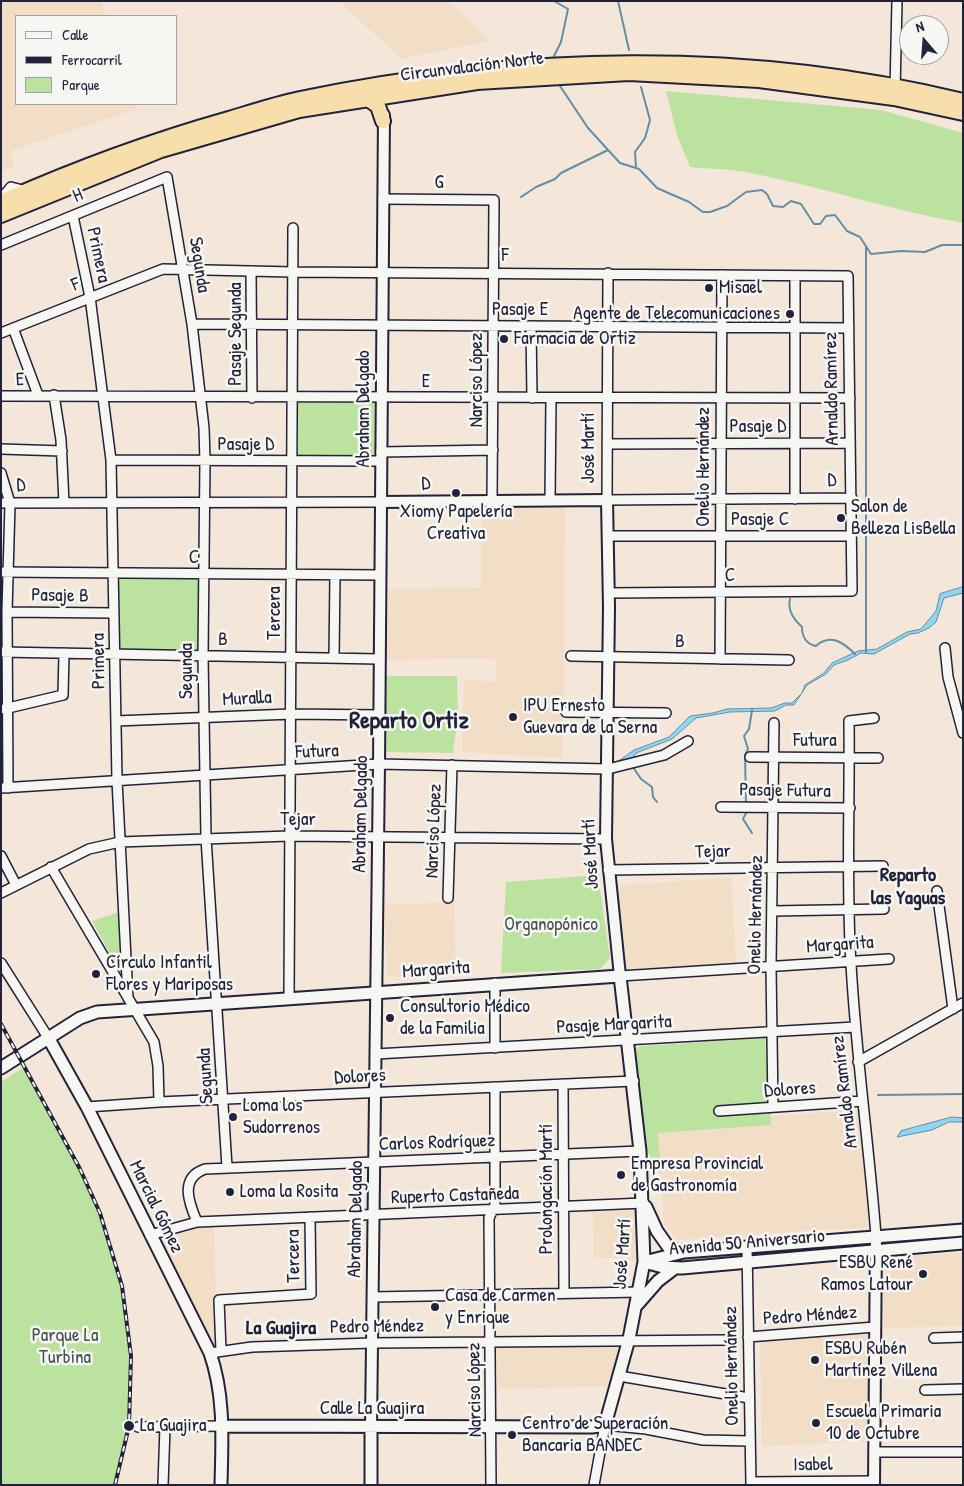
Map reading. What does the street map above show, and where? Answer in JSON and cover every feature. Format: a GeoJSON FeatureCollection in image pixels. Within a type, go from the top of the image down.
{"type":"FeatureCollection","features":[{"type":"Feature","properties":{"kind":"highway","name":"Circunvalación Norte"},"geometry":{"type":"LineString","coordinates":[[1,215],[31,195],[162,138],[298,99],[494,80],[629,73],[760,80],[963,100]]}},
{"type":"Feature","properties":{"kind":"highway","name":"Circunvalación Norte"},"geometry":{"type":"LineString","coordinates":[[1,200],[31,195],[161,150],[299,110],[368,99],[384,90]]}},
{"type":"Feature","properties":{"kind":"highway","name":"Circunvalación Norte"},"geometry":{"type":"LineString","coordinates":[[895,92],[963,114]]}},
{"type":"Feature","properties":{"kind":"highway"},"geometry":{"type":"LineString","coordinates":[[368,99],[378,106],[383,121]]}},
{"type":"Feature","properties":{"kind":"main road","name":"Margarita"},"geometry":{"type":"LineString","coordinates":[[1,1068],[90,1013],[495,983],[620,976]]}},
{"type":"Feature","properties":{"kind":"main road","name":"José Martí"},"geometry":{"type":"LineString","coordinates":[[605,1425],[637,1306],[644,1262],[644,1204],[640,1151],[634,1081],[620,976]]}},
{"type":"Feature","properties":{"kind":"main road","name":"Marcial Gómez"},"geometry":{"type":"LineString","coordinates":[[49,1039],[87,1107],[150,1235],[216,1352],[223,1426],[221,1485]]}},
{"type":"Feature","properties":{"kind":"main road"},"geometry":{"type":"LineString","coordinates":[[644,1204],[657,1231],[669,1248],[684,1252]]}},
{"type":"Feature","properties":{"kind":"main road","name":"Avenida 50 Aniversario"},"geometry":{"type":"LineString","coordinates":[[644,1262],[684,1252],[963,1230]]}},
{"type":"Feature","properties":{"kind":"main road","name":"Avenida 50 Aniversario"},"geometry":{"type":"LineString","coordinates":[[644,1262],[674,1268],[963,1243]]}},
{"type":"Feature","properties":{"kind":"main road"},"geometry":{"type":"LineString","coordinates":[[637,1306],[658,1281],[674,1268]]}},
{"type":"Feature","properties":{"kind":"main road","name":"Calle La Guajira"},"geometry":{"type":"LineString","coordinates":[[223,1426],[592,1427],[605,1425]]}},
{"type":"Feature","properties":{"kind":"main road","name":"Abraham Delgado"},"geometry":{"type":"LineString","coordinates":[[371,1426],[371,1485]]}},
{"type":"Feature","properties":{"kind":"street"},"geometry":{"type":"LineString","coordinates":[[895,92],[897,1]]}},
{"type":"Feature","properties":{"kind":"street","name":"Abraham Delgado"},"geometry":{"type":"LineString","coordinates":[[371,1426],[377,992],[384,90]]}},
{"type":"Feature","properties":{"kind":"street","name":"H"},"geometry":{"type":"LineString","coordinates":[[1,245],[167,177]]}},
{"type":"Feature","properties":{"kind":"street","name":"Segunda"},"geometry":{"type":"LineString","coordinates":[[167,177],[192,324],[206,461],[203,656],[206,838],[227,1167]]}},
{"type":"Feature","properties":{"kind":"street","name":"G"},"geometry":{"type":"LineString","coordinates":[[383,199],[494,200]]}},
{"type":"Feature","properties":{"kind":"street","name":"Narciso López"},"geometry":{"type":"LineString","coordinates":[[492,500],[494,200]]}},
{"type":"Feature","properties":{"kind":"street","name":"Primera"},"geometry":{"type":"LineString","coordinates":[[73,216],[90,297],[111,460],[117,780],[128,998],[154,1042],[158,1066],[159,1102]]}},
{"type":"Feature","properties":{"kind":"street","name":"Tercera"},"geometry":{"type":"LineString","coordinates":[[289,998],[294,228]]}},
{"type":"Feature","properties":{"kind":"street","name":"F"},"geometry":{"type":"LineString","coordinates":[[1,333],[163,269],[183,265],[251,271],[293,272],[848,276]]}},
{"type":"Feature","properties":{"kind":"street","name":"Pasaje Segunda"},"geometry":{"type":"LineString","coordinates":[[251,271],[253,325],[252,398]]}},
{"type":"Feature","properties":{"kind":"street","name":"José Martí"},"geometry":{"type":"LineString","coordinates":[[608,273],[607,500],[609,657],[606,839],[620,976]]}},
{"type":"Feature","properties":{"kind":"street","name":"Onelio Hernández"},"geometry":{"type":"LineString","coordinates":[[720,659],[722,275]]}},
{"type":"Feature","properties":{"kind":"street"},"geometry":{"type":"LineString","coordinates":[[795,276],[795,499]]}},
{"type":"Feature","properties":{"kind":"street","name":"Arnaldo Ramírez"},"geometry":{"type":"LineString","coordinates":[[848,276],[852,591]]}},
{"type":"Feature","properties":{"kind":"street","name":"Pasaje E"},"geometry":{"type":"LineString","coordinates":[[192,324],[849,328]]}},
{"type":"Feature","properties":{"kind":"street"},"geometry":{"type":"LineString","coordinates":[[531,326],[532,398]]}},
{"type":"Feature","properties":{"kind":"street"},"geometry":{"type":"LineString","coordinates":[[13,328],[38,395]]}},
{"type":"Feature","properties":{"kind":"street","name":"E"},"geometry":{"type":"LineString","coordinates":[[1,396],[382,399],[850,398]]}},
{"type":"Feature","properties":{"kind":"street"},"geometry":{"type":"LineString","coordinates":[[54,396],[62,451],[64,503]]}},
{"type":"Feature","properties":{"kind":"street"},"geometry":{"type":"LineString","coordinates":[[550,398],[550,500]]}},
{"type":"Feature","properties":{"kind":"street","name":"Pasaje D"},"geometry":{"type":"LineString","coordinates":[[607,444],[850,443]]}},
{"type":"Feature","properties":{"kind":"street"},"geometry":{"type":"LineString","coordinates":[[1,449],[62,451]]}},
{"type":"Feature","properties":{"kind":"street","name":"Pasaje D"},"geometry":{"type":"LineString","coordinates":[[111,460],[292,461],[493,450]]}},
{"type":"Feature","properties":{"kind":"street"},"geometry":{"type":"LineString","coordinates":[[1,473],[6,503],[4,572],[7,612],[4,652],[5,788]]}},
{"type":"Feature","properties":{"kind":"street","name":"D"},"geometry":{"type":"LineString","coordinates":[[6,503],[852,498]]}},
{"type":"Feature","properties":{"kind":"street","name":"Pasaje C"},"geometry":{"type":"LineString","coordinates":[[608,536],[851,536]]}},
{"type":"Feature","properties":{"kind":"street","name":"C"},"geometry":{"type":"LineString","coordinates":[[4,572],[380,575]]}},
{"type":"Feature","properties":{"kind":"street"},"geometry":{"type":"LineString","coordinates":[[334,658],[335,575]]}},
{"type":"Feature","properties":{"kind":"street","name":"C"},"geometry":{"type":"LineString","coordinates":[[609,593],[852,591]]}},
{"type":"Feature","properties":{"kind":"street","name":"Pasaje B"},"geometry":{"type":"LineString","coordinates":[[7,612],[114,613]]}},
{"type":"Feature","properties":{"kind":"street"},"geometry":{"type":"LineString","coordinates":[[945,648],[948,677],[963,733]]}},
{"type":"Feature","properties":{"kind":"street","name":"B"},"geometry":{"type":"LineString","coordinates":[[4,652],[379,659]]}},
{"type":"Feature","properties":{"kind":"street"},"geometry":{"type":"LineString","coordinates":[[4,709],[63,695],[64,653]]}},
{"type":"Feature","properties":{"kind":"street","name":"B"},"geometry":{"type":"LineString","coordinates":[[571,656],[789,660]]}},
{"type":"Feature","properties":{"kind":"street"},"geometry":{"type":"LineString","coordinates":[[566,712],[666,713]]}},
{"type":"Feature","properties":{"kind":"street","name":"Muralla"},"geometry":{"type":"LineString","coordinates":[[116,721],[291,714],[379,715]]}},
{"type":"Feature","properties":{"kind":"street","name":"Arnaldo Ramírez"},"geometry":{"type":"LineString","coordinates":[[874,718],[849,722],[850,962],[854,1027],[876,1236],[874,1483]]}},
{"type":"Feature","properties":{"kind":"street","name":"Onelio Hernández"},"geometry":{"type":"LineString","coordinates":[[773,1108],[771,967],[774,723]]}},
{"type":"Feature","properties":{"kind":"street","name":"Futura"},"geometry":{"type":"LineString","coordinates":[[5,788],[379,764],[608,770],[664,755],[688,741]]}},
{"type":"Feature","properties":{"kind":"street","name":"Futura"},"geometry":{"type":"LineString","coordinates":[[750,757],[878,758]]}},
{"type":"Feature","properties":{"kind":"street","name":"Narciso López"},"geometry":{"type":"LineString","coordinates":[[448,898],[452,765]]}},
{"type":"Feature","properties":{"kind":"street","name":"Pasaje Futura"},"geometry":{"type":"LineString","coordinates":[[721,806],[850,808]]}},
{"type":"Feature","properties":{"kind":"street","name":"Tejar"},"geometry":{"type":"LineString","coordinates":[[1,893],[90,849],[120,842],[289,836],[450,836],[606,839]]}},
{"type":"Feature","properties":{"kind":"street"},"geometry":{"type":"LineString","coordinates":[[1,856],[16,885]]}},
{"type":"Feature","properties":{"kind":"street","name":"Tejar"},"geometry":{"type":"LineString","coordinates":[[608,870],[773,866],[883,866]]}},
{"type":"Feature","properties":{"kind":"street"},"geometry":{"type":"LineString","coordinates":[[51,867],[128,998]]}},
{"type":"Feature","properties":{"kind":"street"},"geometry":{"type":"LineString","coordinates":[[937,891],[954,1008]]}},
{"type":"Feature","properties":{"kind":"street"},"geometry":{"type":"LineString","coordinates":[[772,911],[884,909]]}},
{"type":"Feature","properties":{"kind":"street","name":"Margarita"},"geometry":{"type":"LineString","coordinates":[[620,976],[889,959]]}},
{"type":"Feature","properties":{"kind":"street","name":"Marcial Gómez"},"geometry":{"type":"LineString","coordinates":[[1,963],[49,1039]]}},
{"type":"Feature","properties":{"kind":"street"},"geometry":{"type":"LineString","coordinates":[[495,983],[495,1048]]}},
{"type":"Feature","properties":{"kind":"street"},"geometry":{"type":"LineString","coordinates":[[858,1062],[963,1003]]}},
{"type":"Feature","properties":{"kind":"street","name":"Pasaje Margarita"},"geometry":{"type":"LineString","coordinates":[[376,1054],[854,1027]]}},
{"type":"Feature","properties":{"kind":"street","name":"Dolores"},"geometry":{"type":"LineString","coordinates":[[87,1107],[159,1102],[634,1081]]}},
{"type":"Feature","properties":{"kind":"street","name":"Prolongación Martí"},"geometry":{"type":"LineString","coordinates":[[563,1084],[564,1293]]}},
{"type":"Feature","properties":{"kind":"street","name":"Narciso López"},"geometry":{"type":"LineString","coordinates":[[491,1485],[489,1218],[495,1204],[495,1087]]}},
{"type":"Feature","properties":{"kind":"street","name":"Dolores"},"geometry":{"type":"LineString","coordinates":[[719,1111],[863,1101]]}},
{"type":"Feature","properties":{"kind":"street","name":"Carlos Rodríguez"},"geometry":{"type":"LineString","coordinates":[[197,1222],[188,1201],[187,1192],[189,1183],[199,1171],[205,1169],[640,1151]]}},
{"type":"Feature","properties":{"kind":"street","name":"Ruperto Castañeda"},"geometry":{"type":"LineString","coordinates":[[150,1235],[197,1222],[644,1204]]}},
{"type":"Feature","properties":{"kind":"street","name":"Tercera"},"geometry":{"type":"LineString","coordinates":[[216,1352],[219,1300],[311,1294],[310,1217]]}},
{"type":"Feature","properties":{"kind":"street","name":"Onelio Hernández"},"geometry":{"type":"LineString","coordinates":[[747,1247],[751,1484]]}},
{"type":"Feature","properties":{"kind":"street"},"geometry":{"type":"LineString","coordinates":[[373,1297],[640,1292]]}},
{"type":"Feature","properties":{"kind":"street","name":"Pedro Méndez"},"geometry":{"type":"LineString","coordinates":[[748,1337],[875,1327]]}},
{"type":"Feature","properties":{"kind":"street"},"geometry":{"type":"LineString","coordinates":[[934,1338],[963,1337]]}},
{"type":"Feature","properties":{"kind":"street","name":"Pedro Méndez"},"geometry":{"type":"LineString","coordinates":[[216,1352],[252,1347],[372,1343],[629,1339],[725,1340]]}},
{"type":"Feature","properties":{"kind":"street"},"geometry":{"type":"LineString","coordinates":[[619,1376],[749,1398]]}},
{"type":"Feature","properties":{"kind":"street"},"geometry":{"type":"LineString","coordinates":[[925,1390],[963,1389]]}},
{"type":"Feature","properties":{"kind":"street"},"geometry":{"type":"LineString","coordinates":[[605,1425],[646,1428],[703,1440],[750,1441]]}},
{"type":"Feature","properties":{"kind":"street","name":"José Martí"},"geometry":{"type":"LineString","coordinates":[[594,1485],[605,1425]]}},
{"type":"Feature","properties":{"kind":"street","name":"Calle La Guajira"},"geometry":{"type":"LineString","coordinates":[[138,1427],[223,1426]]}},
{"type":"Feature","properties":{"kind":"street"},"geometry":{"type":"LineString","coordinates":[[163,1485],[165,1427]]}},
{"type":"Feature","properties":{"kind":"street"},"geometry":{"type":"LineString","coordinates":[[874,1452],[963,1452]]}},
{"type":"Feature","properties":{"kind":"street","name":"Isabel"},"geometry":{"type":"LineString","coordinates":[[751,1484],[874,1483]]}},
{"type":"Feature","properties":{"kind":"shaded area"},"geometry":{"type":"Polygon","coordinates":[[[1,1],[101,1],[106,15],[15,15],[15,105],[135,105],[137,109],[10,151],[14,167],[1,172],[1,1]]]}},
{"type":"Feature","properties":{"kind":"shaded area"},"geometry":{"type":"Polygon","coordinates":[[[339,1],[449,1],[489,41],[401,59],[339,1]]]}},
{"type":"Feature","properties":{"kind":"shaded area"},"geometry":{"type":"Polygon","coordinates":[[[565,505],[563,758],[462,752],[464,679],[495,682],[497,660],[480,658],[387,660],[388,589],[481,588],[481,506],[565,505]]]}},
{"type":"Feature","properties":{"kind":"shaded area"},"geometry":{"type":"Polygon","coordinates":[[[731,877],[736,963],[626,971],[615,886],[731,877]]]}},
{"type":"Feature","properties":{"kind":"shaded area"},"geometry":{"type":"Polygon","coordinates":[[[454,902],[456,975],[387,977],[384,905],[454,902]]]}},
{"type":"Feature","properties":{"kind":"shaded area"},"geometry":{"type":"Polygon","coordinates":[[[860,1110],[869,1227],[678,1240],[664,1224],[658,1133],[770,1125],[770,1116],[860,1110]]]}},
{"type":"Feature","properties":{"kind":"shaded area"},"geometry":{"type":"Polygon","coordinates":[[[639,1207],[641,1260],[594,1257],[593,1209],[639,1207]]]}},
{"type":"Feature","properties":{"kind":"shaded area"},"geometry":{"type":"Polygon","coordinates":[[[195,1227],[214,1227],[217,1345],[211,1346],[162,1241],[195,1227]]]}},
{"type":"Feature","properties":{"kind":"shaded area"},"geometry":{"type":"Polygon","coordinates":[[[963,1253],[963,1326],[884,1328],[883,1257],[963,1253]]]}},
{"type":"Feature","properties":{"kind":"shaded area"},"geometry":{"type":"Polygon","coordinates":[[[870,1334],[871,1440],[762,1447],[760,1343],[764,1340],[870,1334]]]}},
{"type":"Feature","properties":{"kind":"shaded area"},"geometry":{"type":"Polygon","coordinates":[[[620,1343],[612,1386],[497,1389],[496,1345],[620,1343]]]}},
{"type":"Feature","properties":{"kind":"green space"},"geometry":{"type":"Polygon","coordinates":[[[666,91],[881,110],[963,133],[963,223],[909,212],[751,173],[690,167],[677,135],[666,91]]]}},
{"type":"Feature","properties":{"kind":"green space"},"geometry":{"type":"Polygon","coordinates":[[[298,403],[376,403],[376,456],[298,456],[298,403]]]}},
{"type":"Feature","properties":{"kind":"green space"},"geometry":{"type":"Polygon","coordinates":[[[119,576],[202,578],[200,651],[117,650],[119,576]]]}},
{"type":"Feature","properties":{"kind":"green space"},"geometry":{"type":"Polygon","coordinates":[[[386,676],[457,676],[458,716],[453,753],[384,752],[386,676]]]}},
{"type":"Feature","properties":{"kind":"green space","name":"Organopónico"},"geometry":{"type":"Polygon","coordinates":[[[598,875],[610,958],[600,969],[501,973],[506,882],[598,875]]]}},
{"type":"Feature","properties":{"kind":"green space"},"geometry":{"type":"Polygon","coordinates":[[[122,911],[124,979],[92,921],[122,911]]]}},
{"type":"Feature","properties":{"kind":"green space"},"geometry":{"type":"Polygon","coordinates":[[[765,1038],[771,1125],[658,1133],[661,1175],[645,1147],[635,1049],[641,1046],[765,1038]]]}},
{"type":"Feature","properties":{"kind":"green space","name":"Parque La Turbina"},"geometry":{"type":"Polygon","coordinates":[[[24,1067],[85,1181],[108,1240],[116,1270],[127,1331],[129,1394],[126,1432],[114,1485],[1,1485],[1,1082],[24,1067]]]}},
{"type":"Feature","properties":{"kind":"green space"},"geometry":{"type":"Polygon","coordinates":[[[963,1235],[963,1239],[886,1246],[886,1242],[963,1235]]]}},
{"type":"Feature","properties":{"kind":"green space"},"geometry":{"type":"Polygon","coordinates":[[[831,1246],[831,1250],[757,1257],[757,1253],[831,1246]]]}},
{"type":"Feature","properties":{"kind":"green space"},"geometry":{"type":"Polygon","coordinates":[[[739,1254],[739,1259],[667,1265],[661,1261],[739,1254]]]}},
{"type":"Feature","properties":{"kind":"water"},"geometry":{"type":"Polygon","coordinates":[[[963,587],[963,593],[944,598],[936,622],[929,628],[910,634],[874,654],[861,653],[834,665],[826,674],[807,685],[802,692],[805,685],[824,673],[832,663],[858,651],[877,649],[907,632],[921,629],[936,611],[940,594],[963,587]]]}},
{"type":"Feature","properties":{"kind":"water"},"geometry":{"type":"Polygon","coordinates":[[[801,694],[794,705],[786,705],[775,711],[730,712],[696,718],[672,739],[636,753],[633,758],[617,762],[634,750],[669,737],[690,716],[727,709],[771,708],[785,703],[792,703],[801,694]]]}},
{"type":"Feature","properties":{"kind":"water"},"geometry":{"type":"Polygon","coordinates":[[[952,1117],[963,1118],[963,1122],[949,1122],[932,1130],[897,1137],[901,1131],[952,1117]]]}},
{"type":"Feature","properties":{"kind":"waterway"},"geometry":{"type":"LineString","coordinates":[[554,1],[568,9],[561,42],[554,56]]}},
{"type":"Feature","properties":{"kind":"waterway"},"geometry":{"type":"LineString","coordinates":[[618,1],[629,50]]}},
{"type":"Feature","properties":{"kind":"waterway"},"geometry":{"type":"LineString","coordinates":[[560,86],[588,128],[620,163],[639,169],[657,188],[689,202],[703,212],[710,212],[727,206],[746,192],[762,190],[767,194],[773,206],[783,207],[791,201],[801,204],[814,224],[820,224],[826,216],[835,215],[847,231],[860,237],[871,254],[901,251],[925,252],[942,245],[963,245]]}},
{"type":"Feature","properties":{"kind":"waterway"},"geometry":{"type":"LineString","coordinates":[[636,168],[635,152],[645,138],[650,120],[641,87]]}},
{"type":"Feature","properties":{"kind":"waterway"},"geometry":{"type":"LineString","coordinates":[[521,197],[536,187],[555,179],[561,173],[608,150]]}},
{"type":"Feature","properties":{"kind":"waterway"},"geometry":{"type":"LineString","coordinates":[[866,247],[866,652]]}},
{"type":"Feature","properties":{"kind":"waterway"},"geometry":{"type":"LineString","coordinates":[[790,599],[790,611],[802,627],[807,641],[816,646],[827,640],[837,641],[855,654]]}},
{"type":"Feature","properties":{"kind":"waterway"},"geometry":{"type":"LineString","coordinates":[[746,804],[745,755],[748,749],[744,736],[749,729],[752,710]]}},
{"type":"Feature","properties":{"kind":"waterway"},"geometry":{"type":"LineString","coordinates":[[633,767],[641,779],[652,787],[653,797],[657,802]]}},
{"type":"Feature","properties":{"kind":"waterway"},"geometry":{"type":"LineString","coordinates":[[747,811],[743,819],[752,833]]}},
{"type":"Feature","properties":{"kind":"waterway"},"geometry":{"type":"LineString","coordinates":[[878,1095],[963,1094]]}},
{"type":"Feature","properties":{"kind":"railway"},"geometry":{"type":"LineString","coordinates":[[1,1024],[80,1169],[100,1213],[122,1286],[131,1356],[129,1426],[115,1485]]}},
{"type":"Feature","properties":{"kind":"place","name":"Misael"},"geometry":{"type":"Point","coordinates":[709,288]}},
{"type":"Feature","properties":{"kind":"place","name":"Agente de Telecomunicaciones"},"geometry":{"type":"Point","coordinates":[790,314]}},
{"type":"Feature","properties":{"kind":"place","name":"Farmacia de Ortiz"},"geometry":{"type":"Point","coordinates":[504,339]}},
{"type":"Feature","properties":{"kind":"place","name":"Xiomy Papelería Creativa"},"geometry":{"type":"Point","coordinates":[456,493]}},
{"type":"Feature","properties":{"kind":"place","name":"Salon de Belleza LisBella"},"geometry":{"type":"Point","coordinates":[841,518]}},
{"type":"Feature","properties":{"kind":"place","name":"IPU Ernesto Guevara de la Serna"},"geometry":{"type":"Point","coordinates":[513,717]}},
{"type":"Feature","properties":{"kind":"place","name":"Círculo Infantil Flores y Mariposas"},"geometry":{"type":"Point","coordinates":[96,974]}},
{"type":"Feature","properties":{"kind":"place","name":"Consultorio Médico de la Familia"},"geometry":{"type":"Point","coordinates":[390,1018]}},
{"type":"Feature","properties":{"kind":"place","name":"Loma los Sudorrenos"},"geometry":{"type":"Point","coordinates":[233,1117]}},
{"type":"Feature","properties":{"kind":"place","name":"Empresa Provincial de Gastronomía"},"geometry":{"type":"Point","coordinates":[621,1175]}},
{"type":"Feature","properties":{"kind":"place","name":"Loma la Rosita"},"geometry":{"type":"Point","coordinates":[230,1192]}},
{"type":"Feature","properties":{"kind":"place","name":"ESBU René Ramos Latour"},"geometry":{"type":"Point","coordinates":[923,1274]}},
{"type":"Feature","properties":{"kind":"place","name":"Casa de Carmen y Enrique"},"geometry":{"type":"Point","coordinates":[435,1307]}},
{"type":"Feature","properties":{"kind":"place","name":"ESBU Rubén Martínez Villena"},"geometry":{"type":"Point","coordinates":[815,1360]}},
{"type":"Feature","properties":{"kind":"place","name":"Escuela Primaria 10 de Octubre"},"geometry":{"type":"Point","coordinates":[816,1423]}},
{"type":"Feature","properties":{"kind":"place","name":"La Guajira"},"geometry":{"type":"Point","coordinates":[129,1426]}},
{"type":"Feature","properties":{"kind":"place","name":"Centro de Superación Bancaria BANDEC"},"geometry":{"type":"Point","coordinates":[512,1435]}},
{"type":"Feature","properties":{"kind":"district","name":"Reparto Ortiz"},"geometry":{"type":"Point","coordinates":[409,722]}},
{"type":"Feature","properties":{"kind":"district","name":"Reparto las Yaguas"},"geometry":{"type":"Point","coordinates":[908,888]}},
{"type":"Feature","properties":{"kind":"district","name":"La Guajira"},"geometry":{"type":"Point","coordinates":[281,1329]}}]}
